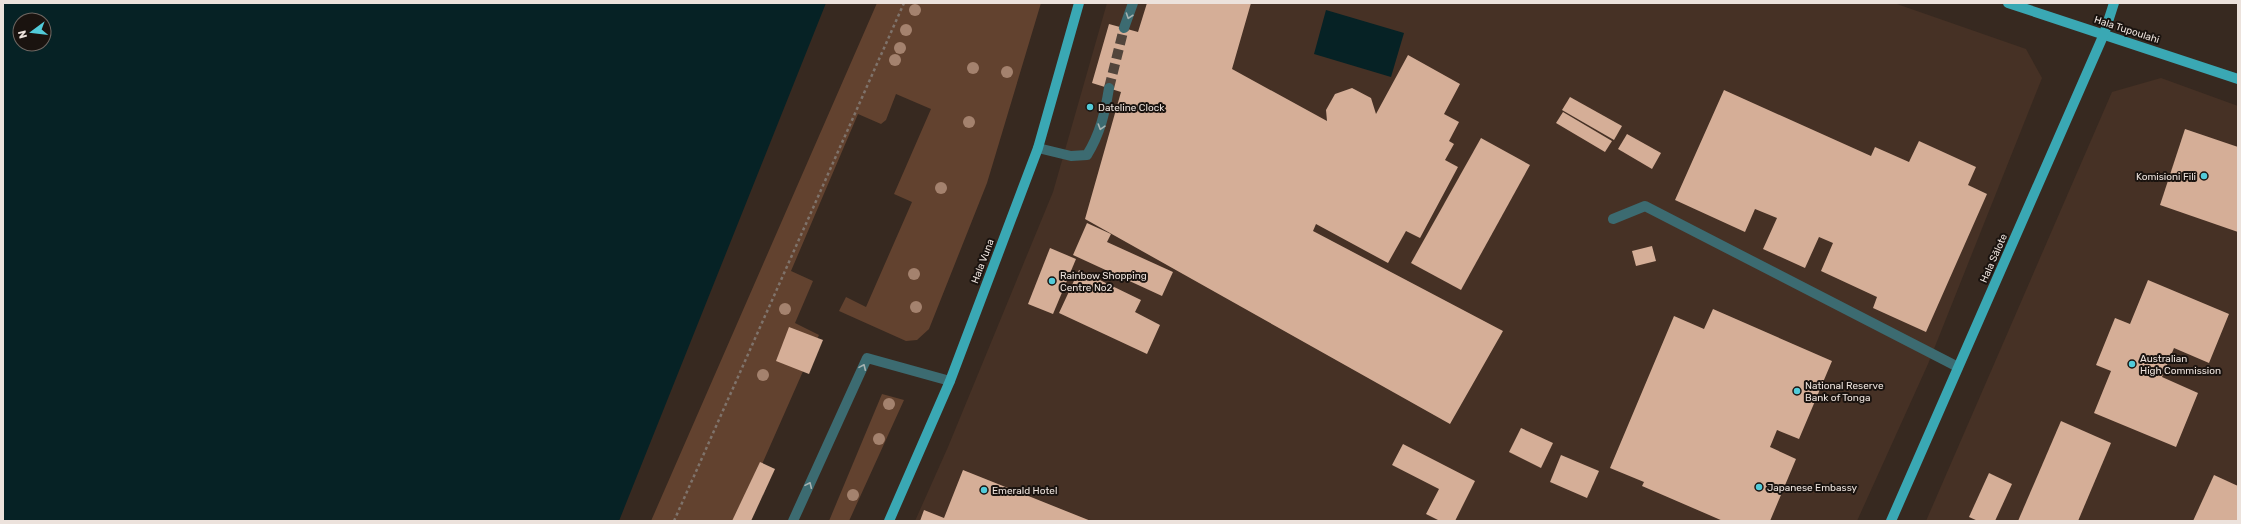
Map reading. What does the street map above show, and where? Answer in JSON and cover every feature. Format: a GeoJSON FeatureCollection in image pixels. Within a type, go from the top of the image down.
{"type":"FeatureCollection","features":[{"type":"Feature","properties":{"kind":"main road","name":"Hala Vuna"},"geometry":{"type":"LineString","coordinates":[[889,521],[950,381],[1038,148],[1079,3]]}},
{"type":"Feature","properties":{"kind":"main road","name":"Hala Tupoulahi"},"geometry":{"type":"LineString","coordinates":[[2008,3],[2238,78]]}},
{"type":"Feature","properties":{"kind":"main road","name":"Hala Sālote"},"geometry":{"type":"LineString","coordinates":[[1891,521],[2104,34],[2114,3]]}},
{"type":"Feature","properties":{"kind":"lane"},"geometry":{"type":"LineString","coordinates":[[1124,28],[1133,3]]}},
{"type":"Feature","properties":{"kind":"lane"},"geometry":{"type":"LineString","coordinates":[[1038,148],[1071,156],[1087,155],[1098,138],[1105,112],[1109,88]]}},
{"type":"Feature","properties":{"kind":"lane"},"geometry":{"type":"LineString","coordinates":[[1613,219],[1645,206],[1958,367]]}},
{"type":"Feature","properties":{"kind":"lane"},"geometry":{"type":"LineString","coordinates":[[793,521],[867,358],[950,381]]}},
{"type":"Feature","properties":{"kind":"path"},"geometry":{"type":"LineString","coordinates":[[674,521],[904,3]]}},
{"type":"Feature","properties":{"kind":"shaded area"},"geometry":{"type":"Polygon","coordinates":[[[877,3],[1041,3],[987,183],[929,329],[917,340],[906,341],[839,311],[846,297],[866,307],[912,202],[894,194],[931,109],[896,94],[886,120],[881,124],[858,114],[791,271],[813,281],[795,323],[819,335],[737,521],[651,521],[877,3]]]}},
{"type":"Feature","properties":{"kind":"shaded area"},"geometry":{"type":"Polygon","coordinates":[[[1107,3],[1894,3],[2026,49],[2042,78],[1928,364],[1857,521],[915,521],[948,447],[1053,192],[1107,3]]]}},
{"type":"Feature","properties":{"kind":"shaded area"},"geometry":{"type":"Polygon","coordinates":[[[2161,78],[2238,106],[2238,521],[1926,521],[2112,92],[2161,78]]]}},
{"type":"Feature","properties":{"kind":"shaded area"},"geometry":{"type":"Polygon","coordinates":[[[882,394],[904,400],[849,521],[829,521],[882,394]]]}},
{"type":"Feature","properties":{"kind":"water"},"geometry":{"type":"Polygon","coordinates":[[[3,3],[826,3],[619,521],[3,521],[3,3]]]}},
{"type":"Feature","properties":{"kind":"water"},"geometry":{"type":"Polygon","coordinates":[[[1326,10],[1404,33],[1391,77],[1314,54],[1326,10]]]}},
{"type":"Feature","properties":{"kind":"building"},"geometry":{"type":"Polygon","coordinates":[[[1147,3],[1251,3],[1232,69],[1327,121],[1326,110],[1335,94],[1352,88],[1371,98],[1376,114],[1408,55],[1460,84],[1444,114],[1459,122],[1449,141],[1454,144],[1445,160],[1458,167],[1420,238],[1406,231],[1388,263],[1316,224],[1313,231],[1503,331],[1450,424],[1085,219],[1121,92],[1092,83],[1109,24],[1138,32],[1147,3]]]}},
{"type":"Feature","properties":{"kind":"building"},"geometry":{"type":"Polygon","coordinates":[[[1724,90],[1871,156],[1875,147],[1909,162],[1919,141],[1976,167],[1968,185],[1987,194],[1926,332],[1873,308],[1877,297],[1821,271],[1833,243],[1819,237],[1805,268],[1763,249],[1777,218],[1755,209],[1745,232],[1675,200],[1724,90]]]}},
{"type":"Feature","properties":{"kind":"building"},"geometry":{"type":"Polygon","coordinates":[[[1570,97],[1622,126],[1614,140],[1562,110],[1570,97]]]}},
{"type":"Feature","properties":{"kind":"building"},"geometry":{"type":"Polygon","coordinates":[[[1563,112],[1612,141],[1605,152],[1556,123],[1563,112]]]}},
{"type":"Feature","properties":{"kind":"building","name":"Komisioni Fili"},"geometry":{"type":"Polygon","coordinates":[[[2185,129],[2238,147],[2238,232],[2160,205],[2185,129]]]}},
{"type":"Feature","properties":{"kind":"building"},"geometry":{"type":"Polygon","coordinates":[[[1627,134],[1661,153],[1652,169],[1618,149],[1627,134]]]}},
{"type":"Feature","properties":{"kind":"building"},"geometry":{"type":"Polygon","coordinates":[[[1481,138],[1530,165],[1461,290],[1411,263],[1481,138]]]}},
{"type":"Feature","properties":{"kind":"building"},"geometry":{"type":"Polygon","coordinates":[[[1087,223],[1111,234],[1107,242],[1173,272],[1162,296],[1073,255],[1087,223]]]}},
{"type":"Feature","properties":{"kind":"building"},"geometry":{"type":"Polygon","coordinates":[[[1652,246],[1656,261],[1636,266],[1632,251],[1652,246]]]}},
{"type":"Feature","properties":{"kind":"building","name":"Rainbow Shopping Centre No2"},"geometry":{"type":"Polygon","coordinates":[[[1050,248],[1076,259],[1053,314],[1028,304],[1050,248]]]}},
{"type":"Feature","properties":{"kind":"building"},"geometry":{"type":"Polygon","coordinates":[[[1079,270],[1141,300],[1135,312],[1160,325],[1147,354],[1059,313],[1079,270]]]}},
{"type":"Feature","properties":{"kind":"building","name":"Australian High Commission"},"geometry":{"type":"Polygon","coordinates":[[[2148,280],[2229,314],[2209,363],[2174,348],[2162,377],[2198,393],[2176,447],[2094,413],[2111,371],[2096,365],[2115,318],[2130,324],[2148,280]]]}},
{"type":"Feature","properties":{"kind":"building"},"geometry":{"type":"Polygon","coordinates":[[[1713,309],[1832,361],[1799,439],[1777,430],[1770,447],[1796,459],[1770,521],[1723,521],[1642,486],[1644,482],[1610,468],[1674,316],[1704,329],[1713,309]]]}},
{"type":"Feature","properties":{"kind":"building"},"geometry":{"type":"Polygon","coordinates":[[[789,327],[823,340],[809,374],[776,361],[789,327]]]}},
{"type":"Feature","properties":{"kind":"building"},"geometry":{"type":"Polygon","coordinates":[[[2061,421],[2111,443],[2078,521],[2018,521],[2061,421]]]}},
{"type":"Feature","properties":{"kind":"building"},"geometry":{"type":"Polygon","coordinates":[[[1521,428],[1553,443],[1541,468],[1509,452],[1521,428]]]}},
{"type":"Feature","properties":{"kind":"building"},"geometry":{"type":"Polygon","coordinates":[[[1403,444],[1475,481],[1455,521],[1440,521],[1426,514],[1439,489],[1392,465],[1403,444]]]}},
{"type":"Feature","properties":{"kind":"building"},"geometry":{"type":"Polygon","coordinates":[[[1561,455],[1599,471],[1587,498],[1550,482],[1561,455]]]}},
{"type":"Feature","properties":{"kind":"building"},"geometry":{"type":"Polygon","coordinates":[[[760,462],[775,469],[751,521],[732,521],[760,462]]]}},
{"type":"Feature","properties":{"kind":"building","name":"Emerald Hotel"},"geometry":{"type":"Polygon","coordinates":[[[963,470],[1091,521],[920,521],[924,510],[944,518],[963,470]]]}},
{"type":"Feature","properties":{"kind":"building"},"geometry":{"type":"Polygon","coordinates":[[[1989,473],[2012,484],[1995,521],[1978,521],[1969,517],[1989,473]]]}},
{"type":"Feature","properties":{"kind":"building"},"geometry":{"type":"Polygon","coordinates":[[[2214,475],[2238,486],[2238,521],[2193,521],[2214,475]]]}},
{"type":"Feature","properties":{"kind":"tunnel"},"geometry":{"type":"LineString","coordinates":[[1109,88],[1124,28]]}},
{"type":"Feature","properties":{"kind":"place","name":"Dateline Clock"},"geometry":{"type":"Point","coordinates":[1090,107]}},
{"type":"Feature","properties":{"kind":"place","name":"Komisioni Fili"},"geometry":{"type":"Point","coordinates":[2204,176]}},
{"type":"Feature","properties":{"kind":"place","name":"Rainbow Shopping Centre No2"},"geometry":{"type":"Point","coordinates":[1052,281]}},
{"type":"Feature","properties":{"kind":"place","name":"Australian High Commission"},"geometry":{"type":"Point","coordinates":[2132,364]}},
{"type":"Feature","properties":{"kind":"place","name":"National Reserve Bank of Tonga"},"geometry":{"type":"Point","coordinates":[1797,391]}},
{"type":"Feature","properties":{"kind":"place","name":"Japanese Embassy"},"geometry":{"type":"Point","coordinates":[1759,487]}},
{"type":"Feature","properties":{"kind":"place","name":"Emerald Hotel"},"geometry":{"type":"Point","coordinates":[984,490]}}]}
